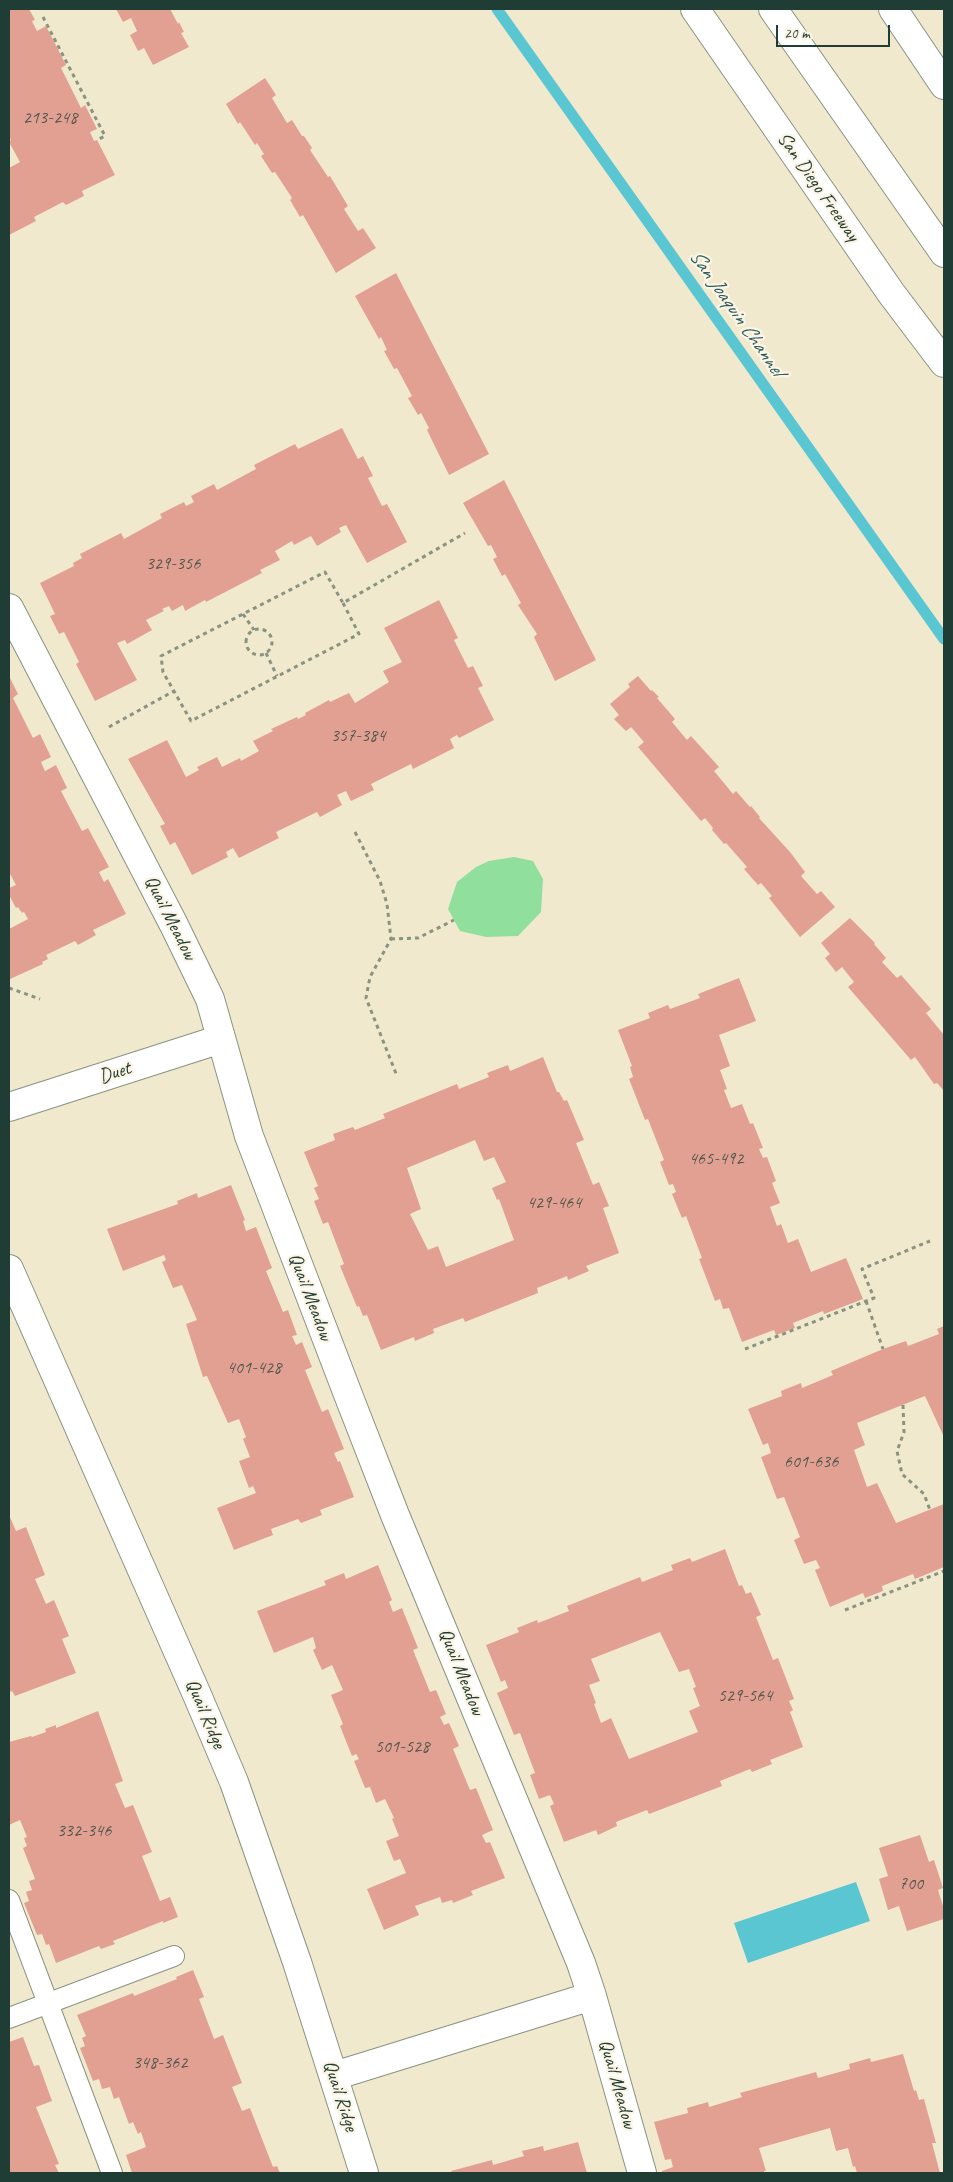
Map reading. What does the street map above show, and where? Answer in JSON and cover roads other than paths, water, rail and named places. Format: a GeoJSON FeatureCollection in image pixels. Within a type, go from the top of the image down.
{"type":"FeatureCollection","features":[{"type":"Feature","properties":{"kind":"main road","name":"San Diego Freeway"},"geometry":{"type":"LineString","coordinates":[[695,9],[891,293],[944,363]]}},
{"type":"Feature","properties":{"kind":"main road"},"geometry":{"type":"LineString","coordinates":[[773,9],[944,253]]}},
{"type":"Feature","properties":{"kind":"main road"},"geometry":{"type":"LineString","coordinates":[[893,9],[944,85]]}},
{"type":"Feature","properties":{"kind":"main road","name":"Quail Meadow"},"geometry":{"type":"LineString","coordinates":[[9,608],[210,998],[249,1136],[348,1397],[581,1963],[642,2173]]}},
{"type":"Feature","properties":{"kind":"main road","name":"Duet"},"geometry":{"type":"LineString","coordinates":[[9,1106],[221,1039]]}},
{"type":"Feature","properties":{"kind":"main road","name":"Quail Ridge"},"geometry":{"type":"LineString","coordinates":[[9,1269],[167,1625],[234,1782],[272,1885],[364,2173]]}},
{"type":"Feature","properties":{"kind":"main road"},"geometry":{"type":"LineString","coordinates":[[334,2076],[592,1996]]}},
{"type":"Feature","properties":{"kind":"lane"},"geometry":{"type":"LineString","coordinates":[[9,1900],[112,2173]]}},
{"type":"Feature","properties":{"kind":"lane"},"geometry":{"type":"LineString","coordinates":[[9,2018],[174,1956]]}},
{"type":"Feature","properties":{"kind":"water"},"geometry":{"type":"Polygon","coordinates":[[[856,1882],[870,1921],[748,1963],[734,1923],[856,1882]]]}},
{"type":"Feature","properties":{"kind":"waterway","name":"San Joaquin Channel"},"geometry":{"type":"LineString","coordinates":[[497,9],[944,639]]}}]}
